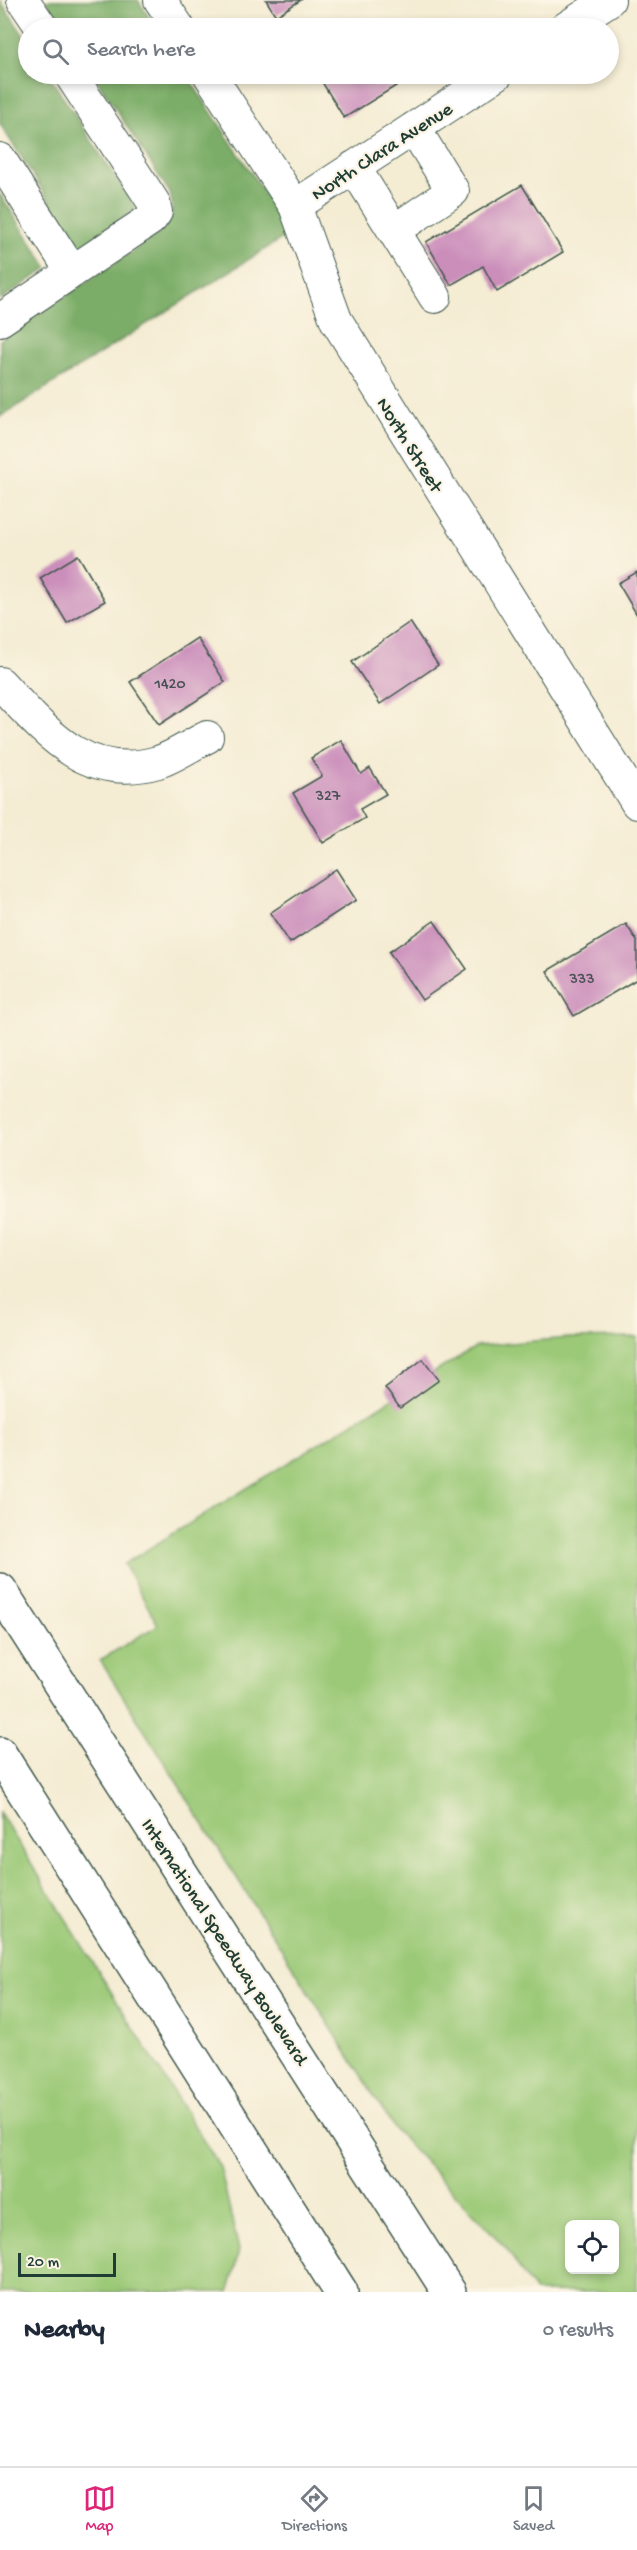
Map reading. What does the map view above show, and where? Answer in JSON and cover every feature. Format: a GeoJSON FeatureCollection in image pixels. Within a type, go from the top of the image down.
{"type":"FeatureCollection","features":[{"type":"Feature","properties":{"kind":"main road","name":"International Speedway Boulevard"},"geometry":{"type":"LineString","coordinates":[[0,1590],[449,2292]]}},
{"type":"Feature","properties":{"kind":"main road"},"geometry":{"type":"LineString","coordinates":[[0,1754],[342,2292]]}},
{"type":"Feature","properties":{"kind":"street"},"geometry":{"type":"LineString","coordinates":[[24,0],[36,18]]}},
{"type":"Feature","properties":{"kind":"street"},"geometry":{"type":"LineString","coordinates":[[160,0],[172,18]]}},
{"type":"Feature","properties":{"kind":"street"},"geometry":{"type":"LineString","coordinates":[[581,18],[609,0]]}},
{"type":"Feature","properties":{"kind":"street"},"geometry":{"type":"LineString","coordinates":[[0,320],[151,219],[156,212],[154,203],[77,84]]}},
{"type":"Feature","properties":{"kind":"street","name":"North Street"},"geometry":{"type":"LineString","coordinates":[[215,84],[295,206],[336,320],[379,393],[637,803]]}},
{"type":"Feature","properties":{"kind":"street","name":"North Clara Avenue"},"geometry":{"type":"LineString","coordinates":[[295,206],[482,84]]}},
{"type":"Feature","properties":{"kind":"street"},"geometry":{"type":"LineString","coordinates":[[395,230],[453,191],[414,128]]}},
{"type":"Feature","properties":{"kind":"street"},"geometry":{"type":"LineString","coordinates":[[0,159],[72,272]]}},
{"type":"Feature","properties":{"kind":"street"},"geometry":{"type":"LineString","coordinates":[[354,167],[435,297]]}},
{"type":"Feature","properties":{"kind":"street"},"geometry":{"type":"LineString","coordinates":[[0,683],[47,734],[90,762],[117,768],[158,762],[207,737]]}},
{"type":"Feature","properties":{"kind":"green space"},"geometry":{"type":"Polygon","coordinates":[[[0,0],[18,27],[18,84],[55,84],[136,209],[79,247],[0,124],[0,0]]]}},
{"type":"Feature","properties":{"kind":"green space"},"geometry":{"type":"Polygon","coordinates":[[[46,0],[138,0],[150,18],[58,18],[46,0]]]}},
{"type":"Feature","properties":{"kind":"green space"},"geometry":{"type":"Polygon","coordinates":[[[99,84],[193,84],[279,215],[286,236],[0,417],[0,340],[160,233],[168,224],[171,214],[170,193],[99,84]]]}},
{"type":"Feature","properties":{"kind":"green space"},"geometry":{"type":"Polygon","coordinates":[[[0,194],[48,268],[0,300],[0,194]]]}},
{"type":"Feature","properties":{"kind":"green space"},"geometry":{"type":"Polygon","coordinates":[[[637,1337],[637,2292],[535,2292],[506,2248],[396,2131],[100,1660],[158,1625],[124,1564],[477,1346],[568,1338],[637,1337]]]}},
{"type":"Feature","properties":{"kind":"green space"},"geometry":{"type":"Polygon","coordinates":[[[0,1813],[220,2167],[239,2250],[229,2292],[0,2292],[0,1813]]]}},
{"type":"Feature","properties":{"kind":"building"},"geometry":{"type":"Polygon","coordinates":[[[266,0],[301,0],[276,16],[266,0]]]}},
{"type":"Feature","properties":{"kind":"building"},"geometry":{"type":"Polygon","coordinates":[[[323,84],[399,84],[344,118],[323,84]]]}},
{"type":"Feature","properties":{"kind":"building"},"geometry":{"type":"Polygon","coordinates":[[[522,185],[563,252],[497,292],[483,266],[451,285],[426,242],[522,185]]]}},
{"type":"Feature","properties":{"kind":"building"},"geometry":{"type":"Polygon","coordinates":[[[78,555],[105,601],[67,623],[40,578],[78,555]]]}},
{"type":"Feature","properties":{"kind":"building"},"geometry":{"type":"Polygon","coordinates":[[[637,572],[637,615],[618,583],[637,572]]]}},
{"type":"Feature","properties":{"kind":"building"},"geometry":{"type":"Polygon","coordinates":[[[410,622],[438,665],[380,704],[352,662],[410,622]]]}},
{"type":"Feature","properties":{"kind":"building"},"geometry":{"type":"Polygon","coordinates":[[[197,638],[225,682],[159,725],[130,682],[197,638]]]}},
{"type":"Feature","properties":{"kind":"building"},"geometry":{"type":"Polygon","coordinates":[[[341,740],[361,774],[370,768],[386,794],[360,809],[365,818],[323,843],[293,793],[322,776],[311,758],[341,740]]]}},
{"type":"Feature","properties":{"kind":"building"},"geometry":{"type":"Polygon","coordinates":[[[336,869],[356,900],[290,943],[270,913],[336,869]]]}},
{"type":"Feature","properties":{"kind":"building"},"geometry":{"type":"Polygon","coordinates":[[[434,921],[467,969],[422,1000],[389,952],[434,921]]]}},
{"type":"Feature","properties":{"kind":"building"},"geometry":{"type":"Polygon","coordinates":[[[626,924],[637,941],[637,979],[574,1016],[547,971],[626,924]]]}},
{"type":"Feature","properties":{"kind":"building"},"geometry":{"type":"Polygon","coordinates":[[[423,1359],[439,1380],[400,1408],[385,1388],[423,1359]]]}}]}
